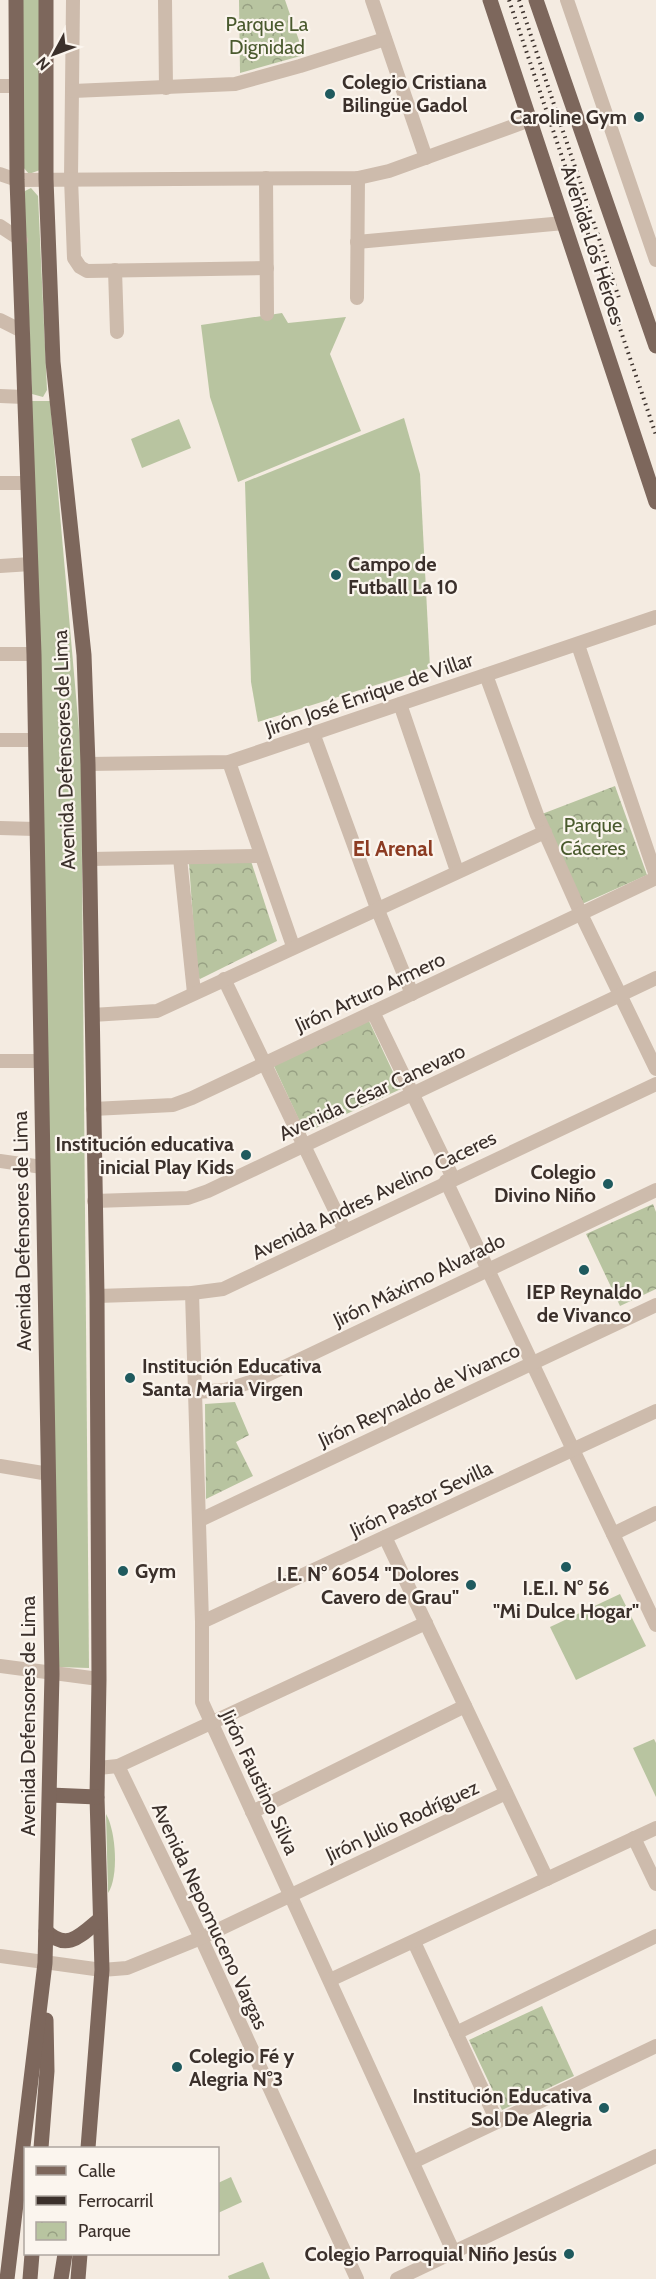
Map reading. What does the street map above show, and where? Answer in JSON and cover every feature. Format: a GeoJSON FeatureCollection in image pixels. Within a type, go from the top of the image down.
{"type":"FeatureCollection","features":[{"type":"Feature","properties":{"kind":"main road","name":"Avenida Defensores de Lima"},"geometry":{"type":"LineString","coordinates":[[7,2279],[6,2234],[45,1964],[52,1674],[39,1061],[34,654],[22,331],[16,0]]}},
{"type":"Feature","properties":{"kind":"main road","name":"Avenida Defensores de Lima"},"geometry":{"type":"LineString","coordinates":[[46,0],[46,178],[56,394],[84,655],[90,860],[97,1296],[99,1679],[97,1797],[102,1971],[88,2147]]}},
{"type":"Feature","properties":{"kind":"main road","name":"Avenida Los Héroes"},"geometry":{"type":"LineString","coordinates":[[490,0],[656,502]]}},
{"type":"Feature","properties":{"kind":"main road","name":"Avenida Los Héroes"},"geometry":{"type":"LineString","coordinates":[[536,0],[656,346]]}},
{"type":"Feature","properties":{"kind":"main road"},"geometry":{"type":"LineString","coordinates":[[50,1795],[97,1797]]}},
{"type":"Feature","properties":{"kind":"main road"},"geometry":{"type":"LineString","coordinates":[[46,1931],[55,1940],[63,1942],[83,1933],[99,1920]]}},
{"type":"Feature","properties":{"kind":"main road"},"geometry":{"type":"LineString","coordinates":[[41,2147],[47,2071],[45,1964]]}},
{"type":"Feature","properties":{"kind":"main road"},"geometry":{"type":"LineString","coordinates":[[80,2147],[98,2024]]}},
{"type":"Feature","properties":{"kind":"main road"},"geometry":{"type":"LineString","coordinates":[[30,2279],[32,2255]]}},
{"type":"Feature","properties":{"kind":"main road"},"geometry":{"type":"LineString","coordinates":[[61,2279],[65,2255]]}},
{"type":"Feature","properties":{"kind":"main road"},"geometry":{"type":"LineString","coordinates":[[78,2279],[80,2255]]}},
{"type":"Feature","properties":{"kind":"street"},"geometry":{"type":"LineString","coordinates":[[73,0],[71,178],[74,258],[80,267],[87,271],[267,268]]}},
{"type":"Feature","properties":{"kind":"street"},"geometry":{"type":"LineString","coordinates":[[165,0],[166,88]]}},
{"type":"Feature","properties":{"kind":"street"},"geometry":{"type":"LineString","coordinates":[[372,0],[426,158]]}},
{"type":"Feature","properties":{"kind":"street"},"geometry":{"type":"LineString","coordinates":[[567,0],[654,245],[656,260]]}},
{"type":"Feature","properties":{"kind":"street"},"geometry":{"type":"LineString","coordinates":[[73,91],[166,88],[242,82],[385,39]]}},
{"type":"Feature","properties":{"kind":"street"},"geometry":{"type":"LineString","coordinates":[[0,86],[17,86]]}},
{"type":"Feature","properties":{"kind":"street"},"geometry":{"type":"LineString","coordinates":[[0,174],[18,180],[46,178],[358,178],[426,158],[530,120]]}},
{"type":"Feature","properties":{"kind":"street"},"geometry":{"type":"LineString","coordinates":[[266,178],[267,314]]}},
{"type":"Feature","properties":{"kind":"street"},"geometry":{"type":"LineString","coordinates":[[357,298],[358,178]]}},
{"type":"Feature","properties":{"kind":"street"},"geometry":{"type":"LineString","coordinates":[[357,242],[564,223]]}},
{"type":"Feature","properties":{"kind":"street"},"geometry":{"type":"LineString","coordinates":[[0,226],[21,240]]}},
{"type":"Feature","properties":{"kind":"street"},"geometry":{"type":"LineString","coordinates":[[115,270],[117,332]]}},
{"type":"Feature","properties":{"kind":"street"},"geometry":{"type":"LineString","coordinates":[[0,320],[22,331]]}},
{"type":"Feature","properties":{"kind":"street"},"geometry":{"type":"LineString","coordinates":[[0,396],[24,397]]}},
{"type":"Feature","properties":{"kind":"street"},"geometry":{"type":"LineString","coordinates":[[0,483],[27,483]]}},
{"type":"Feature","properties":{"kind":"street"},"geometry":{"type":"LineString","coordinates":[[0,566],[31,564]]}},
{"type":"Feature","properties":{"kind":"street","name":"Jirón José Enrique de Villar"},"geometry":{"type":"LineString","coordinates":[[88,764],[229,762],[656,617]]}},
{"type":"Feature","properties":{"kind":"street"},"geometry":{"type":"LineString","coordinates":[[578,645],[656,877]]}},
{"type":"Feature","properties":{"kind":"street"},"geometry":{"type":"LineString","coordinates":[[0,654],[34,654]]}},
{"type":"Feature","properties":{"kind":"street"},"geometry":{"type":"LineString","coordinates":[[486,675],[545,832],[581,914],[656,1069]]}},
{"type":"Feature","properties":{"kind":"street"},"geometry":{"type":"LineString","coordinates":[[400,704],[457,871]]}},
{"type":"Feature","properties":{"kind":"street"},"geometry":{"type":"LineString","coordinates":[[313,733],[376,908],[412,994]]}},
{"type":"Feature","properties":{"kind":"street"},"geometry":{"type":"LineString","coordinates":[[0,740],[35,740]]}},
{"type":"Feature","properties":{"kind":"street"},"geometry":{"type":"LineString","coordinates":[[229,762],[293,946]]}},
{"type":"Feature","properties":{"kind":"street"},"geometry":{"type":"LineString","coordinates":[[0,828],[35,829]]}},
{"type":"Feature","properties":{"kind":"street"},"geometry":{"type":"LineString","coordinates":[[92,1015],[157,1011],[293,946],[545,832]]}},
{"type":"Feature","properties":{"kind":"street"},"geometry":{"type":"LineString","coordinates":[[90,860],[260,856]]}},
{"type":"Feature","properties":{"kind":"street"},"geometry":{"type":"LineString","coordinates":[[180,858],[194,993]]}},
{"type":"Feature","properties":{"kind":"street","name":"Jirón Arturo Armero"},"geometry":{"type":"LineString","coordinates":[[93,1109],[173,1105],[265,1064],[656,877]]}},
{"type":"Feature","properties":{"kind":"street","name":"Avenida César Canevaro"},"geometry":{"type":"LineString","coordinates":[[94,1201],[188,1198],[208,1191],[656,978]]}},
{"type":"Feature","properties":{"kind":"street"},"geometry":{"type":"LineString","coordinates":[[224,979],[345,1231]]}},
{"type":"Feature","properties":{"kind":"street"},"geometry":{"type":"LineString","coordinates":[[373,1012],[412,1094],[488,1269],[655,1619]]}},
{"type":"Feature","properties":{"kind":"street"},"geometry":{"type":"LineString","coordinates":[[0,1061],[39,1061]]}},
{"type":"Feature","properties":{"kind":"street","name":"Avenida Andres Avelino Caceres"},"geometry":{"type":"LineString","coordinates":[[97,1296],[192,1293],[223,1289],[449,1180],[656,1084]]}},
{"type":"Feature","properties":{"kind":"street"},"geometry":{"type":"LineString","coordinates":[[0,1161],[42,1167]]}},
{"type":"Feature","properties":{"kind":"street","name":"Jirón Máximo Alvarado"},"geometry":{"type":"LineString","coordinates":[[196,1392],[225,1390],[257,1380],[656,1190]]}},
{"type":"Feature","properties":{"kind":"street","name":"Jirón Faustino Silva"},"geometry":{"type":"LineString","coordinates":[[192,1293],[200,1520],[202,1702],[453,2251]]}},
{"type":"Feature","properties":{"kind":"street","name":"Jirón Reynaldo de Vivanco"},"geometry":{"type":"LineString","coordinates":[[200,1520],[656,1305]]}},
{"type":"Feature","properties":{"kind":"street","name":"Jirón Pastor Sevilla"},"geometry":{"type":"LineString","coordinates":[[202,1622],[656,1411]]}},
{"type":"Feature","properties":{"kind":"street"},"geometry":{"type":"LineString","coordinates":[[0,1466],[49,1474]]}},
{"type":"Feature","properties":{"kind":"street"},"geometry":{"type":"LineString","coordinates":[[613,1534],[656,1513]]}},
{"type":"Feature","properties":{"kind":"street"},"geometry":{"type":"LineString","coordinates":[[385,1537],[547,1879]]}},
{"type":"Feature","properties":{"kind":"street"},"geometry":{"type":"LineString","coordinates":[[98,1768],[118,1766],[211,1725],[426,1623]]}},
{"type":"Feature","properties":{"kind":"street"},"geometry":{"type":"LineString","coordinates":[[0,1666],[99,1679]]}},
{"type":"Feature","properties":{"kind":"street"},"geometry":{"type":"LineString","coordinates":[[252,1812],[465,1706]]}},
{"type":"Feature","properties":{"kind":"street","name":"Avenida Nepomuceno Vargas"},"geometry":{"type":"LineString","coordinates":[[118,1766],[201,1938],[357,2279]]}},
{"type":"Feature","properties":{"kind":"street","name":"Jirón Julio Rodríguez"},"geometry":{"type":"LineString","coordinates":[[0,1956],[102,1971],[127,1968],[201,1938],[506,1793]]}},
{"type":"Feature","properties":{"kind":"street"},"geometry":{"type":"LineString","coordinates":[[330,1980],[656,1828]]}},
{"type":"Feature","properties":{"kind":"street"},"geometry":{"type":"LineString","coordinates":[[634,1838],[656,1884]]}},
{"type":"Feature","properties":{"kind":"street"},"geometry":{"type":"LineString","coordinates":[[456,2033],[656,1936]]}},
{"type":"Feature","properties":{"kind":"street"},"geometry":{"type":"LineString","coordinates":[[414,1942],[497,2121]]}},
{"type":"Feature","properties":{"kind":"street"},"geometry":{"type":"LineString","coordinates":[[413,2162],[656,2046]]}},
{"type":"Feature","properties":{"kind":"street"},"geometry":{"type":"LineString","coordinates":[[397,2279],[656,2156]]}},
{"type":"Feature","properties":{"kind":"green space"},"geometry":{"type":"Polygon","coordinates":[[[20,0],[40,0],[40,170],[29,174],[23,167],[20,0]]]}},
{"type":"Feature","properties":{"kind":"green space","name":"Parque La Dignidad"},"geometry":{"type":"Polygon","coordinates":[[[239,0],[285,0],[304,55],[240,73],[239,0]]]}},
{"type":"Feature","properties":{"kind":"green space"},"geometry":{"type":"Polygon","coordinates":[[[31,188],[38,196],[47,390],[43,397],[32,394],[24,196],[25,191],[31,188]]]}},
{"type":"Feature","properties":{"kind":"green space"},"geometry":{"type":"Polygon","coordinates":[[[282,313],[288,323],[346,317],[330,354],[361,431],[238,482],[210,397],[201,325],[282,313]]]}},
{"type":"Feature","properties":{"kind":"green space"},"geometry":{"type":"Polygon","coordinates":[[[31,401],[50,401],[81,753],[89,1668],[58,1667],[31,401]]]}},
{"type":"Feature","properties":{"kind":"green space","name":"Campo de Futball La 10"},"geometry":{"type":"Polygon","coordinates":[[[404,418],[420,474],[430,668],[258,722],[251,682],[245,482],[404,418]]]}},
{"type":"Feature","properties":{"kind":"green space"},"geometry":{"type":"Polygon","coordinates":[[[179,419],[191,448],[142,468],[131,439],[179,419]]]}},
{"type":"Feature","properties":{"kind":"green space","name":"Parque Cáceres"},"geometry":{"type":"Polygon","coordinates":[[[615,786],[647,875],[582,904],[542,814],[615,786]]]}},
{"type":"Feature","properties":{"kind":"green space"},"geometry":{"type":"Polygon","coordinates":[[[251,861],[277,941],[200,979],[197,976],[189,863],[251,861]]]}},
{"type":"Feature","properties":{"kind":"green space"},"geometry":{"type":"Polygon","coordinates":[[[369,1021],[401,1089],[305,1133],[274,1066],[369,1021]]]}},
{"type":"Feature","properties":{"kind":"green space"},"geometry":{"type":"Polygon","coordinates":[[[653,1204],[656,1212],[656,1289],[620,1306],[586,1234],[653,1204]]]}},
{"type":"Feature","properties":{"kind":"green space"},"geometry":{"type":"Polygon","coordinates":[[[235,1402],[249,1435],[236,1442],[253,1476],[206,1499],[205,1404],[235,1402]]]}},
{"type":"Feature","properties":{"kind":"green space"},"geometry":{"type":"Polygon","coordinates":[[[620,1594],[646,1646],[576,1680],[550,1627],[620,1594]]]}},
{"type":"Feature","properties":{"kind":"green space"},"geometry":{"type":"Polygon","coordinates":[[[654,1739],[656,1743],[656,1797],[633,1748],[654,1739]]]}},
{"type":"Feature","properties":{"kind":"green space"},"geometry":{"type":"Polygon","coordinates":[[[106,1814],[112,1831],[115,1854],[114,1876],[108,1893],[106,1814]]]}},
{"type":"Feature","properties":{"kind":"green space"},"geometry":{"type":"Polygon","coordinates":[[[542,2006],[574,2076],[502,2110],[469,2040],[542,2006]]]}},
{"type":"Feature","properties":{"kind":"green space"},"geometry":{"type":"Polygon","coordinates":[[[231,2177],[242,2202],[219,2213],[219,2183],[231,2177]]]}},
{"type":"Feature","properties":{"kind":"green space"},"geometry":{"type":"Polygon","coordinates":[[[263,2262],[270,2279],[229,2279],[228,2276],[263,2262]]]}},
{"type":"Feature","properties":{"kind":"railway"},"geometry":{"type":"LineString","coordinates":[[509,0],[656,435]]}},
{"type":"Feature","properties":{"kind":"railway"},"geometry":{"type":"LineString","coordinates":[[519,0],[620,301]]}},
{"type":"Feature","properties":{"kind":"place","name":"Colegio Cristiana Bilingüe Gadol"},"geometry":{"type":"Point","coordinates":[330,94]}},
{"type":"Feature","properties":{"kind":"place","name":"Caroline Gym"},"geometry":{"type":"Point","coordinates":[639,117]}},
{"type":"Feature","properties":{"kind":"place","name":"Campo de Futball La 10"},"geometry":{"type":"Point","coordinates":[336,575]}},
{"type":"Feature","properties":{"kind":"place","name":"Institución educativa inicial Play Kids"},"geometry":{"type":"Point","coordinates":[246,1155]}},
{"type":"Feature","properties":{"kind":"place","name":"Colegio Divino Niño"},"geometry":{"type":"Point","coordinates":[608,1184]}},
{"type":"Feature","properties":{"kind":"place","name":"IEP Reynaldo de Vivanco"},"geometry":{"type":"Point","coordinates":[584,1270]}},
{"type":"Feature","properties":{"kind":"place","name":"Institución Educativa Santa Maria Virgen"},"geometry":{"type":"Point","coordinates":[130,1378]}},
{"type":"Feature","properties":{"kind":"place","name":"I.E.I. N° 56 \"Mi Dulce Hogar\""},"geometry":{"type":"Point","coordinates":[566,1567]}},
{"type":"Feature","properties":{"kind":"place","name":"Gym"},"geometry":{"type":"Point","coordinates":[123,1571]}},
{"type":"Feature","properties":{"kind":"place","name":"I.E. N° 6054 \"Dolores Cavero de Grau\""},"geometry":{"type":"Point","coordinates":[471,1585]}},
{"type":"Feature","properties":{"kind":"place","name":"Colegio Fé y Alegria N°3"},"geometry":{"type":"Point","coordinates":[177,2067]}},
{"type":"Feature","properties":{"kind":"place","name":"Institución Educativa Sol De Alegria"},"geometry":{"type":"Point","coordinates":[604,2108]}},
{"type":"Feature","properties":{"kind":"place","name":"Colegio Parroquial Niño Jesús"},"geometry":{"type":"Point","coordinates":[569,2254]}},
{"type":"Feature","properties":{"kind":"district","name":"El Arenal"},"geometry":{"type":"Point","coordinates":[393,848]}}]}
